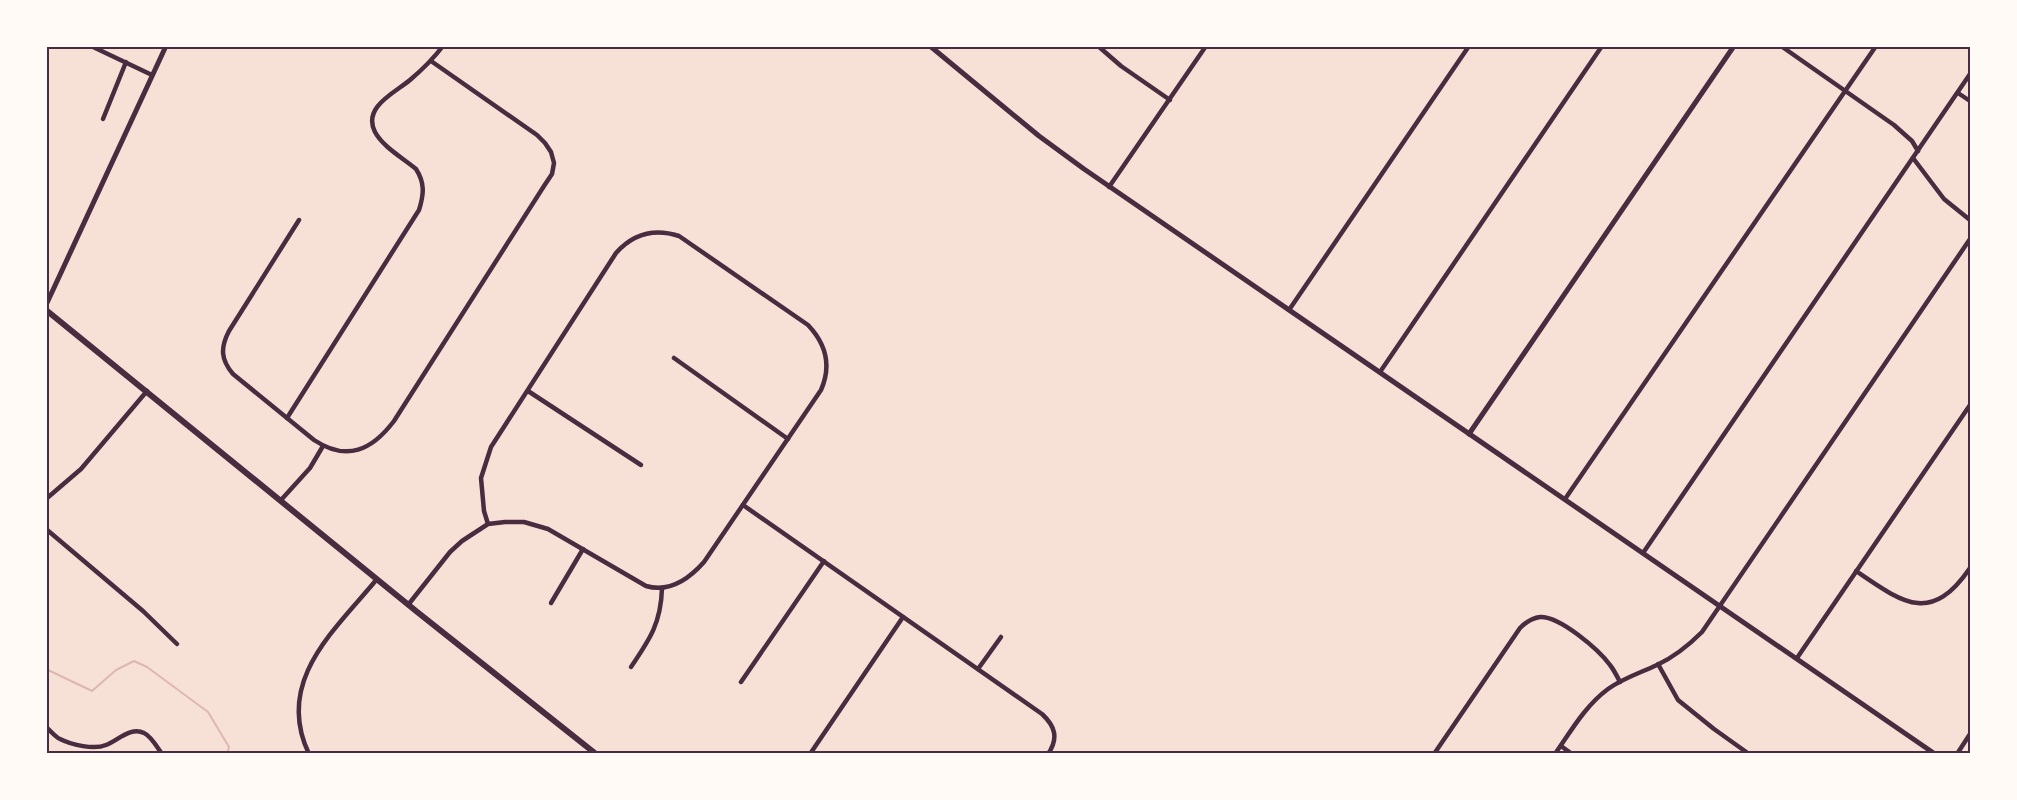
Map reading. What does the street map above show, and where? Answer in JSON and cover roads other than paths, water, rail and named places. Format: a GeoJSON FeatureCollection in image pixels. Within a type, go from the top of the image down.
{"type":"FeatureCollection","features":[{"type":"Feature","properties":{"kind":"main road"},"geometry":{"type":"LineString","coordinates":[[46,310],[408,605],[596,753]]}},
{"type":"Feature","properties":{"kind":"street"},"geometry":{"type":"LineString","coordinates":[[91,46],[152,75]]}},
{"type":"Feature","properties":{"kind":"street"},"geometry":{"type":"LineString","coordinates":[[46,305],[166,46]]}},
{"type":"Feature","properties":{"kind":"street"},"geometry":{"type":"LineString","coordinates":[[287,418],[419,210],[424,196],[420,174],[380,138],[374,129],[372,119],[383,100],[409,81],[431,61],[443,46]]}},
{"type":"Feature","properties":{"kind":"street"},"geometry":{"type":"LineString","coordinates":[[930,46],[1039,136],[1110,187],[1935,753]]}},
{"type":"Feature","properties":{"kind":"street"},"geometry":{"type":"LineString","coordinates":[[1098,46],[1121,66],[1170,100]]}},
{"type":"Feature","properties":{"kind":"street"},"geometry":{"type":"LineString","coordinates":[[1110,187],[1206,46]]}},
{"type":"Feature","properties":{"kind":"street"},"geometry":{"type":"LineString","coordinates":[[1289,310],[1469,46]]}},
{"type":"Feature","properties":{"kind":"street"},"geometry":{"type":"LineString","coordinates":[[1380,372],[1602,46]]}},
{"type":"Feature","properties":{"kind":"street"},"geometry":{"type":"LineString","coordinates":[[1469,434],[1734,46]]}},
{"type":"Feature","properties":{"kind":"street"},"geometry":{"type":"LineString","coordinates":[[1781,46],[1894,124],[1918,150]]}},
{"type":"Feature","properties":{"kind":"street"},"geometry":{"type":"LineString","coordinates":[[1565,499],[1876,46]]}},
{"type":"Feature","properties":{"kind":"street"},"geometry":{"type":"LineString","coordinates":[[299,220],[223,342],[222,354],[225,365],[236,377],[323,446],[346,451],[358,449],[377,441],[384,435],[552,174],[554,163],[551,152],[537,135],[431,61]]}},
{"type":"Feature","properties":{"kind":"street"},"geometry":{"type":"LineString","coordinates":[[103,119],[126,62]]}},
{"type":"Feature","properties":{"kind":"street"},"geometry":{"type":"LineString","coordinates":[[1643,553],[1971,74]]}},
{"type":"Feature","properties":{"kind":"street"},"geometry":{"type":"LineString","coordinates":[[1958,93],[1971,101]]}},
{"type":"Feature","properties":{"kind":"street"},"geometry":{"type":"LineString","coordinates":[[1913,158],[1940,194],[1955,209],[1971,220]]}},
{"type":"Feature","properties":{"kind":"street"},"geometry":{"type":"LineString","coordinates":[[408,605],[450,552],[474,531],[488,524],[524,522],[538,525],[558,533],[640,584],[654,589],[677,584],[692,576],[704,562],[818,396],[825,383],[827,361],[822,343],[808,325],[688,241],[670,233],[661,232],[648,233],[631,239],[616,253],[491,447],[481,478],[484,511],[488,524]]}},
{"type":"Feature","properties":{"kind":"street"},"geometry":{"type":"LineString","coordinates":[[1555,753],[1590,706],[1609,688],[1658,664],[1691,642],[1701,632],[1971,239]]}},
{"type":"Feature","properties":{"kind":"street"},"geometry":{"type":"LineString","coordinates":[[674,358],[788,439]]}},
{"type":"Feature","properties":{"kind":"street"},"geometry":{"type":"LineString","coordinates":[[46,499],[81,469],[147,391]]}},
{"type":"Feature","properties":{"kind":"street"},"geometry":{"type":"LineString","coordinates":[[528,391],[641,465]]}},
{"type":"Feature","properties":{"kind":"street"},"geometry":{"type":"LineString","coordinates":[[1797,658],[1971,405]]}},
{"type":"Feature","properties":{"kind":"street"},"geometry":{"type":"LineString","coordinates":[[281,500],[310,468],[323,446]]}},
{"type":"Feature","properties":{"kind":"street"},"geometry":{"type":"LineString","coordinates":[[743,505],[1051,721],[1055,741],[1048,753]]}},
{"type":"Feature","properties":{"kind":"street"},"geometry":{"type":"LineString","coordinates":[[46,529],[143,611],[177,644]]}},
{"type":"Feature","properties":{"kind":"street"},"geometry":{"type":"LineString","coordinates":[[550,603],[583,549]]}},
{"type":"Feature","properties":{"kind":"street"},"geometry":{"type":"LineString","coordinates":[[741,682],[824,561]]}},
{"type":"Feature","properties":{"kind":"street"},"geometry":{"type":"LineString","coordinates":[[1856,571],[1900,599],[1911,603],[1924,603],[1935,602],[1951,593],[1971,568]]}},
{"type":"Feature","properties":{"kind":"street"},"geometry":{"type":"LineString","coordinates":[[309,753],[301,736],[298,703],[305,674],[318,651],[377,579]]}},
{"type":"Feature","properties":{"kind":"street"},"geometry":{"type":"LineString","coordinates":[[632,667],[657,625],[662,588]]}},
{"type":"Feature","properties":{"kind":"street"},"geometry":{"type":"LineString","coordinates":[[810,753],[903,617]]}},
{"type":"Feature","properties":{"kind":"street"},"geometry":{"type":"LineString","coordinates":[[1434,753],[1520,628],[1528,621],[1538,617],[1547,617],[1556,621],[1584,640],[1605,659],[1620,681]]}},
{"type":"Feature","properties":{"kind":"street"},"geometry":{"type":"LineString","coordinates":[[978,669],[1001,637]]}},
{"type":"Feature","properties":{"kind":"street"},"geometry":{"type":"LineString","coordinates":[[1658,664],[1678,700],[1749,753]]}},
{"type":"Feature","properties":{"kind":"street"},"geometry":{"type":"LineString","coordinates":[[46,727],[58,738],[72,744],[104,746],[137,730],[146,733],[162,753]]}},
{"type":"Feature","properties":{"kind":"street"},"geometry":{"type":"LineString","coordinates":[[1957,753],[1971,734]]}},
{"type":"Feature","properties":{"kind":"street"},"geometry":{"type":"LineString","coordinates":[[104,746],[107,753]]}},
{"type":"Feature","properties":{"kind":"street"},"geometry":{"type":"LineString","coordinates":[[1561,746],[1572,753]]}},
{"type":"Feature","properties":{"kind":"waterway"},"geometry":{"type":"LineString","coordinates":[[46,669],[92,691],[116,670],[134,661],[147,667],[208,712],[229,747],[227,754]]}}]}
